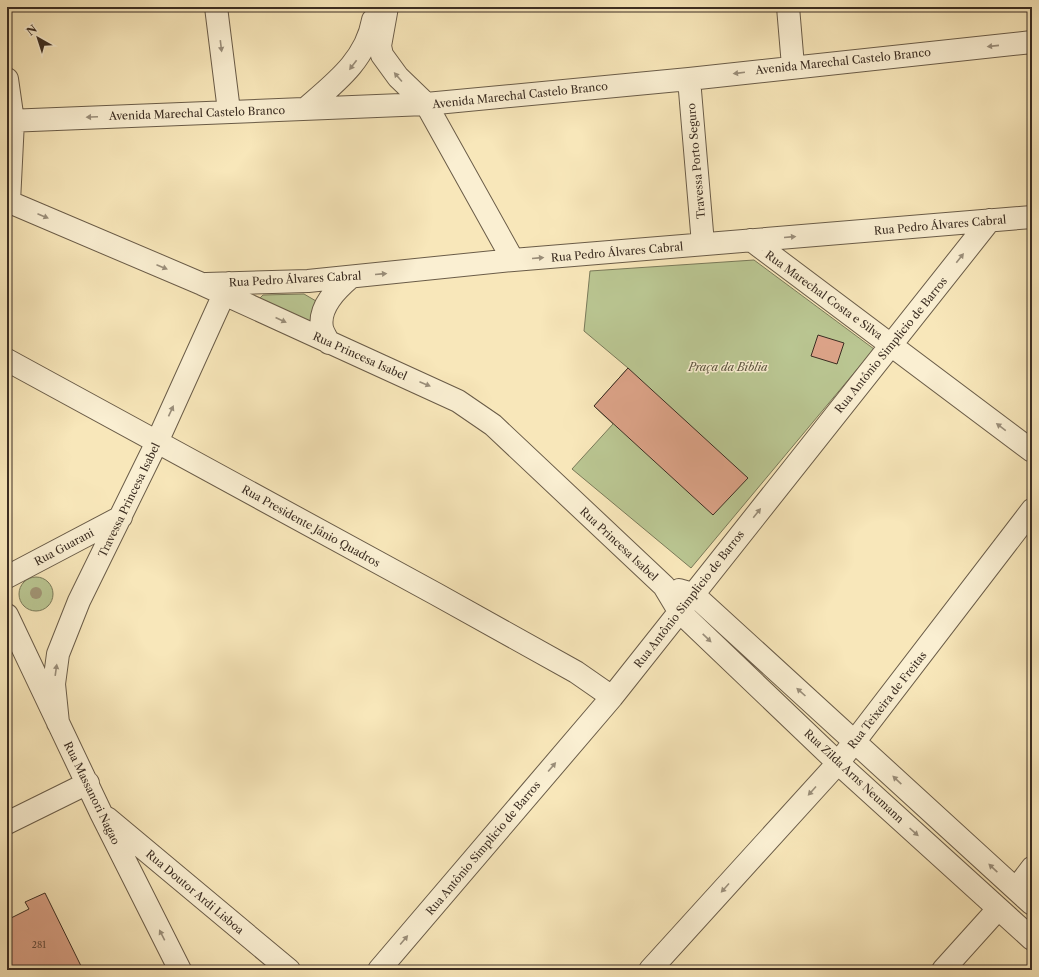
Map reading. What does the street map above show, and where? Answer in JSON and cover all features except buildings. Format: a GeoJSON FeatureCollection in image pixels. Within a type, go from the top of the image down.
{"type":"FeatureCollection","features":[{"type":"Feature","properties":{"kind":"street"},"geometry":{"type":"LineString","coordinates":[[216,7],[229,111]]}},
{"type":"Feature","properties":{"kind":"street"},"geometry":{"type":"LineString","coordinates":[[367,7],[371,31]]}},
{"type":"Feature","properties":{"kind":"street"},"geometry":{"type":"LineString","coordinates":[[305,108],[346,73],[361,54],[371,31],[375,7]]}},
{"type":"Feature","properties":{"kind":"street"},"geometry":{"type":"LineString","coordinates":[[387,7],[380,46],[382,54],[398,76],[426,104],[513,260]]}},
{"type":"Feature","properties":{"kind":"street"},"geometry":{"type":"LineString","coordinates":[[788,7],[793,66]]}},
{"type":"Feature","properties":{"kind":"street","name":"Avenida Marechal Castelo Branco"},"geometry":{"type":"LineString","coordinates":[[10,121],[426,104],[689,79],[793,66],[1032,42]]}},
{"type":"Feature","properties":{"kind":"street"},"geometry":{"type":"LineString","coordinates":[[7,79],[10,121],[8,201]]}},
{"type":"Feature","properties":{"kind":"street","name":"Travessa Porto Seguro"},"geometry":{"type":"LineString","coordinates":[[689,79],[703,244]]}},
{"type":"Feature","properties":{"kind":"street","name":"Rua Princesa Isabel"},"geometry":{"type":"LineString","coordinates":[[8,201],[202,284],[227,289],[329,342],[458,401],[493,425],[664,586],[679,611]]}},
{"type":"Feature","properties":{"kind":"street","name":"Rua Pedro Álvares Cabral"},"geometry":{"type":"LineString","coordinates":[[227,289],[513,260],[1032,217]]}},
{"type":"Feature","properties":{"kind":"street","name":"Rua Antônio Simplicio de Barros"},"geometry":{"type":"LineString","coordinates":[[379,970],[612,697],[990,220]]}},
{"type":"Feature","properties":{"kind":"street","name":"Rua Marechal Costa e Silva"},"geometry":{"type":"LineString","coordinates":[[751,240],[1032,451]]}},
{"type":"Feature","properties":{"kind":"street"},"geometry":{"type":"LineString","coordinates":[[329,342],[322,328],[324,310],[334,292],[351,277]]}},
{"type":"Feature","properties":{"kind":"street","name":"Travessa Princesa Isabel"},"geometry":{"type":"LineString","coordinates":[[58,723],[54,684],[58,654],[79,601],[157,442],[227,289]]}},
{"type":"Feature","properties":{"kind":"street","name":"Rua Presidente Jânio Quadros"},"geometry":{"type":"LineString","coordinates":[[7,360],[576,672],[612,697]]}},
{"type":"Feature","properties":{"kind":"street","name":"Rua Teixeira de Freitas"},"geometry":{"type":"LineString","coordinates":[[650,970],[856,742],[1032,510]]}},
{"type":"Feature","properties":{"kind":"street","name":"Rua Guarani"},"geometry":{"type":"LineString","coordinates":[[7,577],[121,517]]}},
{"type":"Feature","properties":{"kind":"street","name":"Rua Princesa Isabel"},"geometry":{"type":"LineString","coordinates":[[664,586],[693,594]]}},
{"type":"Feature","properties":{"kind":"street"},"geometry":{"type":"LineString","coordinates":[[693,594],[1032,904]]}},
{"type":"Feature","properties":{"kind":"street","name":"Rua Zilda Arns Neumann"},"geometry":{"type":"LineString","coordinates":[[679,611],[838,763],[1032,939]]}},
{"type":"Feature","properties":{"kind":"street","name":"Rua Massanori Nagao"},"geometry":{"type":"LineString","coordinates":[[7,615],[101,813],[180,970]]}},
{"type":"Feature","properties":{"kind":"street"},"geometry":{"type":"LineString","coordinates":[[7,823],[88,784]]}},
{"type":"Feature","properties":{"kind":"street","name":"Rua Doutor Ardi Lisboa"},"geometry":{"type":"LineString","coordinates":[[101,813],[289,970]]}},
{"type":"Feature","properties":{"kind":"street"},"geometry":{"type":"LineString","coordinates":[[1016,889],[1032,868]]}},
{"type":"Feature","properties":{"kind":"street"},"geometry":{"type":"LineString","coordinates":[[943,970],[998,909]]}},
{"type":"Feature","properties":{"kind":"green space","name":"Praça da Bíblia"},"geometry":{"type":"Polygon","coordinates":[[[754,260],[874,349],[691,568],[572,469],[613,424],[594,406],[628,368],[584,331],[590,271],[754,260]]]}},
{"type":"Feature","properties":{"kind":"green space"},"geometry":{"type":"Polygon","coordinates":[[[304,294],[316,301],[317,310],[313,319],[306,322],[262,301],[260,298],[263,295],[304,294]]]}},
{"type":"Feature","properties":{"kind":"green space"},"geometry":{"type":"Polygon","coordinates":[[[39,577],[48,582],[52,587],[52,601],[48,606],[43,610],[33,611],[29,610],[20,601],[19,591],[20,587],[29,578],[39,577]]]}}]}
